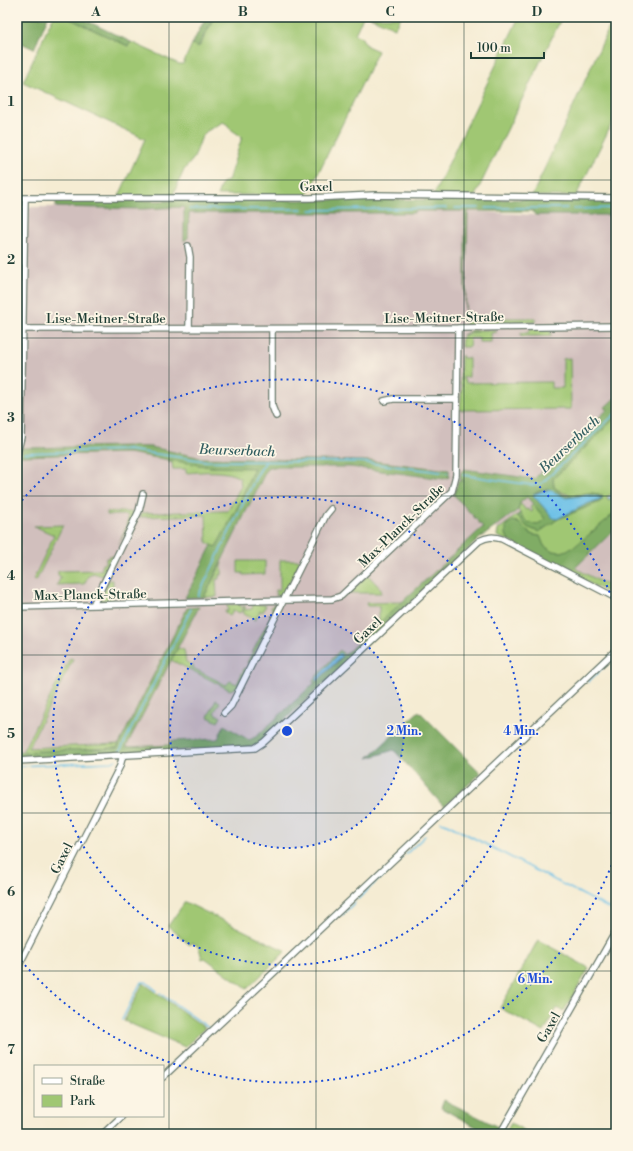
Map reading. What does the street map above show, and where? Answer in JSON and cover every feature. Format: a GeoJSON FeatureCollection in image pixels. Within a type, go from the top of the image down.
{"type":"FeatureCollection","features":[{"type":"Feature","properties":{"kind":"street","name":"Gaxel"},"geometry":{"type":"LineString","coordinates":[[17,198],[310,198],[374,195],[616,198]]}},
{"type":"Feature","properties":{"kind":"street"},"geometry":{"type":"LineString","coordinates":[[17,454],[21,437],[20,330],[25,198]]}},
{"type":"Feature","properties":{"kind":"street"},"geometry":{"type":"LineString","coordinates":[[188,246],[190,258],[189,330]]}},
{"type":"Feature","properties":{"kind":"street","name":"Lise-Meitner-Straße"},"geometry":{"type":"LineString","coordinates":[[20,330],[616,326]]}},
{"type":"Feature","properties":{"kind":"street","name":"Max-Planck-Straße"},"geometry":{"type":"LineString","coordinates":[[17,607],[332,600],[341,596],[450,495],[456,475],[458,328]]}},
{"type":"Feature","properties":{"kind":"street"},"geometry":{"type":"LineString","coordinates":[[272,329],[272,406],[276,416]]}},
{"type":"Feature","properties":{"kind":"street"},"geometry":{"type":"LineString","coordinates":[[384,401],[393,398],[458,400]]}},
{"type":"Feature","properties":{"kind":"street"},"geometry":{"type":"LineString","coordinates":[[93,606],[139,511],[143,494]]}},
{"type":"Feature","properties":{"kind":"street"},"geometry":{"type":"LineString","coordinates":[[224,713],[231,706],[326,515],[332,509]]}},
{"type":"Feature","properties":{"kind":"street","name":"Gaxel"},"geometry":{"type":"LineString","coordinates":[[17,761],[255,748],[479,541],[485,538],[496,537],[502,539],[616,598]]}},
{"type":"Feature","properties":{"kind":"street"},"geometry":{"type":"LineString","coordinates":[[164,1076],[616,650]]}},
{"type":"Feature","properties":{"kind":"street","name":"Gaxel"},"geometry":{"type":"LineString","coordinates":[[17,969],[120,766],[123,755]]}},
{"type":"Feature","properties":{"kind":"street","name":"Gaxel"},"geometry":{"type":"LineString","coordinates":[[500,1134],[616,931]]}},
{"type":"Feature","properties":{"kind":"street"},"geometry":{"type":"LineString","coordinates":[[103,1134],[121,1117]]}},
{"type":"Feature","properties":{"kind":"shaded area"},"geometry":{"type":"Polygon","coordinates":[[[17,207],[185,207],[185,213],[414,213],[414,211],[466,211],[534,215],[616,215],[616,590],[575,568],[568,570],[502,530],[484,526],[257,736],[249,740],[218,739],[171,741],[169,745],[17,752],[17,207]]]}},
{"type":"Feature","properties":{"kind":"green space"},"geometry":{"type":"Polygon","coordinates":[[[17,17],[48,17],[34,49],[17,41],[17,17]]]}},
{"type":"Feature","properties":{"kind":"green space"},"geometry":{"type":"Polygon","coordinates":[[[53,17],[66,17],[128,46],[131,42],[179,64],[183,64],[192,44],[200,46],[214,17],[363,17],[355,34],[361,37],[367,46],[378,51],[311,188],[306,195],[217,195],[222,183],[228,181],[242,137],[223,122],[207,131],[202,136],[194,158],[184,170],[173,195],[119,196],[145,139],[23,82],[53,17]]]}},
{"type":"Feature","properties":{"kind":"green space"},"geometry":{"type":"Polygon","coordinates":[[[66,17],[79,17],[131,42],[128,46],[66,17]]]}},
{"type":"Feature","properties":{"kind":"green space"},"geometry":{"type":"Polygon","coordinates":[[[206,17],[214,17],[198,47],[192,44],[206,17]]]}},
{"type":"Feature","properties":{"kind":"green space"},"geometry":{"type":"Polygon","coordinates":[[[370,17],[401,17],[395,28],[370,17]]]}},
{"type":"Feature","properties":{"kind":"green space"},"geometry":{"type":"Polygon","coordinates":[[[519,17],[562,17],[475,196],[433,196],[519,17]]]}},
{"type":"Feature","properties":{"kind":"green space"},"geometry":{"type":"Polygon","coordinates":[[[614,17],[616,17],[616,115],[576,196],[532,196],[614,17]]]}},
{"type":"Feature","properties":{"kind":"green space"},"geometry":{"type":"Polygon","coordinates":[[[616,200],[616,215],[535,215],[533,211],[468,211],[465,325],[465,211],[414,211],[414,213],[189,213],[188,238],[184,241],[184,207],[142,209],[56,207],[56,201],[616,200]]]}},
{"type":"Feature","properties":{"kind":"green space"},"geometry":{"type":"Polygon","coordinates":[[[465,318],[536,318],[536,322],[474,323],[465,325],[465,318]]]}},
{"type":"Feature","properties":{"kind":"green space"},"geometry":{"type":"Polygon","coordinates":[[[530,329],[550,329],[551,336],[521,336],[521,333],[528,333],[530,329]]]}},
{"type":"Feature","properties":{"kind":"green space"},"geometry":{"type":"Polygon","coordinates":[[[471,330],[495,330],[497,332],[491,333],[491,342],[479,342],[479,338],[470,338],[469,347],[461,347],[462,337],[470,333],[478,332],[468,332],[463,335],[471,330]]]}},
{"type":"Feature","properties":{"kind":"green space"},"geometry":{"type":"Polygon","coordinates":[[[462,355],[463,358],[469,358],[469,377],[462,378],[466,383],[551,382],[551,388],[563,388],[563,359],[570,358],[571,409],[460,410],[462,355]]]}},
{"type":"Feature","properties":{"kind":"green space"},"geometry":{"type":"Polygon","coordinates":[[[616,397],[616,417],[553,479],[554,487],[560,493],[568,496],[594,493],[602,497],[585,495],[568,499],[548,490],[539,491],[533,495],[553,518],[557,519],[587,504],[602,499],[600,502],[558,519],[539,532],[527,527],[517,515],[520,513],[527,522],[537,525],[545,519],[527,497],[520,503],[518,510],[479,539],[258,745],[251,747],[17,759],[17,752],[117,748],[187,608],[199,607],[126,747],[169,745],[171,741],[218,739],[224,725],[249,740],[257,736],[483,527],[454,495],[458,481],[464,481],[460,479],[461,472],[464,469],[534,479],[608,409],[604,408],[616,397]]]}},
{"type":"Feature","properties":{"kind":"green space"},"geometry":{"type":"Polygon","coordinates":[[[616,417],[616,492],[606,497],[609,500],[616,497],[616,512],[574,548],[562,552],[552,551],[544,546],[540,536],[530,534],[517,521],[506,534],[509,541],[497,536],[498,530],[517,515],[527,527],[539,532],[558,519],[594,504],[603,498],[602,495],[594,494],[566,494],[554,487],[553,479],[616,417]]]}},
{"type":"Feature","properties":{"kind":"green space"},"geometry":{"type":"Polygon","coordinates":[[[151,447],[202,458],[373,461],[449,470],[449,477],[444,479],[350,467],[268,467],[204,597],[185,598],[212,545],[216,547],[238,506],[254,468],[211,467],[128,453],[20,456],[22,448],[151,447]]]}},
{"type":"Feature","properties":{"kind":"green space"},"geometry":{"type":"Polygon","coordinates":[[[169,459],[211,467],[254,467],[238,506],[216,547],[207,543],[206,515],[140,517],[142,513],[228,511],[241,486],[240,478],[221,472],[186,473],[186,469],[173,469],[172,463],[168,461],[169,459]]]}},
{"type":"Feature","properties":{"kind":"green space"},"geometry":{"type":"Polygon","coordinates":[[[520,503],[526,510],[528,509],[531,512],[533,511],[530,507],[534,504],[545,519],[537,525],[527,522],[518,510],[520,503]]]}},
{"type":"Feature","properties":{"kind":"green space"},"geometry":{"type":"Polygon","coordinates":[[[107,512],[135,512],[119,544],[128,522],[128,515],[107,515],[107,512]]]}},
{"type":"Feature","properties":{"kind":"green space"},"geometry":{"type":"Polygon","coordinates":[[[616,512],[616,528],[575,568],[568,572],[509,541],[506,534],[506,525],[513,521],[517,522],[531,534],[540,536],[544,546],[552,551],[562,552],[574,547],[616,512]]]}},
{"type":"Feature","properties":{"kind":"green space"},"geometry":{"type":"Polygon","coordinates":[[[63,525],[36,581],[33,580],[54,535],[34,526],[63,525]]]}},
{"type":"Feature","properties":{"kind":"green space"},"geometry":{"type":"Polygon","coordinates":[[[110,555],[113,556],[103,576],[93,573],[89,575],[84,584],[57,585],[61,577],[58,575],[58,571],[102,570],[102,564],[106,563],[106,558],[110,558],[110,555]]]}},
{"type":"Feature","properties":{"kind":"green space"},"geometry":{"type":"Polygon","coordinates":[[[280,560],[300,560],[300,562],[284,594],[276,596],[276,590],[280,590],[280,560]]]}},
{"type":"Feature","properties":{"kind":"green space"},"geometry":{"type":"Polygon","coordinates":[[[238,561],[265,561],[265,574],[243,575],[243,573],[238,573],[238,561]]]}},
{"type":"Feature","properties":{"kind":"green space"},"geometry":{"type":"Polygon","coordinates":[[[222,563],[222,575],[219,575],[219,579],[216,579],[217,597],[204,597],[222,563]]]}},
{"type":"Feature","properties":{"kind":"green space"},"geometry":{"type":"Polygon","coordinates":[[[575,568],[616,590],[616,597],[568,572],[575,568]]]}},
{"type":"Feature","properties":{"kind":"green space"},"geometry":{"type":"Polygon","coordinates":[[[368,575],[381,589],[381,593],[349,593],[368,575]]]}},
{"type":"Feature","properties":{"kind":"green space"},"geometry":{"type":"Polygon","coordinates":[[[109,580],[113,580],[113,600],[100,600],[109,580]]]}},
{"type":"Feature","properties":{"kind":"green space"},"geometry":{"type":"Polygon","coordinates":[[[403,602],[369,633],[367,630],[379,620],[379,606],[367,606],[366,603],[403,602]]]}},
{"type":"Feature","properties":{"kind":"green space"},"geometry":{"type":"Polygon","coordinates":[[[240,604],[242,610],[240,613],[233,610],[230,616],[225,613],[225,611],[228,611],[227,605],[240,604]]]}},
{"type":"Feature","properties":{"kind":"green space"},"geometry":{"type":"Polygon","coordinates":[[[253,604],[266,605],[263,612],[260,611],[255,620],[244,614],[243,606],[245,606],[245,610],[252,609],[253,604]]]}},
{"type":"Feature","properties":{"kind":"green space"},"geometry":{"type":"Polygon","coordinates":[[[274,604],[276,610],[250,663],[247,663],[274,610],[271,608],[274,604]]]}},
{"type":"Feature","properties":{"kind":"green space"},"geometry":{"type":"Polygon","coordinates":[[[178,648],[184,650],[186,662],[194,666],[193,668],[226,685],[230,681],[237,684],[245,667],[247,670],[238,687],[230,690],[171,660],[178,648]]]}},
{"type":"Feature","properties":{"kind":"green space"},"geometry":{"type":"Polygon","coordinates":[[[340,650],[345,656],[316,683],[312,681],[340,650]]]}},
{"type":"Feature","properties":{"kind":"green space"},"geometry":{"type":"Polygon","coordinates":[[[70,658],[73,659],[28,748],[119,744],[117,748],[22,752],[70,658]]]}},
{"type":"Feature","properties":{"kind":"green space"},"geometry":{"type":"Polygon","coordinates":[[[216,700],[220,702],[214,713],[221,717],[218,722],[208,717],[216,700]]]}},
{"type":"Feature","properties":{"kind":"green space"},"geometry":{"type":"Polygon","coordinates":[[[419,711],[481,773],[444,807],[394,750],[368,758],[419,711]]]}},
{"type":"Feature","properties":{"kind":"green space"},"geometry":{"type":"Polygon","coordinates":[[[185,902],[286,951],[247,989],[205,958],[202,959],[199,947],[192,942],[190,945],[168,926],[185,902]]]}},
{"type":"Feature","properties":{"kind":"green space"},"geometry":{"type":"Polygon","coordinates":[[[538,940],[589,968],[564,1011],[557,1008],[544,1032],[500,1008],[538,940]]]}},
{"type":"Feature","properties":{"kind":"green space"},"geometry":{"type":"Polygon","coordinates":[[[143,983],[205,1028],[185,1047],[124,1021],[143,983]]]}},
{"type":"Feature","properties":{"kind":"green space"},"geometry":{"type":"Polygon","coordinates":[[[444,1100],[500,1128],[497,1134],[489,1134],[441,1108],[444,1100]]]}},
{"type":"Feature","properties":{"kind":"green space"},"geometry":{"type":"Polygon","coordinates":[[[511,1123],[531,1134],[505,1134],[511,1123]]]}},
{"type":"Feature","properties":{"kind":"water"},"geometry":{"type":"Polygon","coordinates":[[[551,490],[566,498],[587,495],[603,498],[557,519],[553,518],[533,495],[542,491],[551,490]]]}},
{"type":"Feature","properties":{"kind":"water"},"geometry":{"type":"Polygon","coordinates":[[[340,653],[342,656],[317,681],[316,679],[340,653]]]}},
{"type":"Feature","properties":{"kind":"waterway"},"geometry":{"type":"LineString","coordinates":[[310,210],[446,208]]}},
{"type":"Feature","properties":{"kind":"waterway"},"geometry":{"type":"LineString","coordinates":[[455,208],[479,208]]}},
{"type":"Feature","properties":{"kind":"waterway"},"geometry":{"type":"LineString","coordinates":[[486,208],[567,208]]}},
{"type":"Feature","properties":{"kind":"waterway"},"geometry":{"type":"LineString","coordinates":[[574,209],[616,208]]}},
{"type":"Feature","properties":{"kind":"waterway"},"geometry":{"type":"LineString","coordinates":[[189,209],[302,209]]}},
{"type":"Feature","properties":{"kind":"waterway","name":"Beurserbach"},"geometry":{"type":"LineString","coordinates":[[463,475],[532,485],[541,484],[616,413]]}},
{"type":"Feature","properties":{"kind":"waterway","name":"Beurserbach"},"geometry":{"type":"LineString","coordinates":[[24,453],[128,450],[206,461],[361,462],[448,473]]}},
{"type":"Feature","properties":{"kind":"waterway"},"geometry":{"type":"LineString","coordinates":[[198,596],[258,473],[266,461]]}},
{"type":"Feature","properties":{"kind":"waterway"},"geometry":{"type":"LineString","coordinates":[[609,498],[616,495]]}},
{"type":"Feature","properties":{"kind":"waterway"},"geometry":{"type":"LineString","coordinates":[[120,751],[191,609]]}},
{"type":"Feature","properties":{"kind":"waterway"},"geometry":{"type":"LineString","coordinates":[[588,682],[616,655]]}},
{"type":"Feature","properties":{"kind":"waterway"},"geometry":{"type":"LineString","coordinates":[[17,766],[112,762],[116,760]]}},
{"type":"Feature","properties":{"kind":"waterway"},"geometry":{"type":"LineString","coordinates":[[440,822],[445,823],[616,912]]}},
{"type":"Feature","properties":{"kind":"waterway"},"geometry":{"type":"LineString","coordinates":[[406,854],[425,836]]}},
{"type":"Feature","properties":{"kind":"waterway"},"geometry":{"type":"LineString","coordinates":[[358,899],[402,857]]}},
{"type":"Feature","properties":{"kind":"waterway"},"geometry":{"type":"LineString","coordinates":[[342,915],[355,902]]}},
{"type":"Feature","properties":{"kind":"waterway"},"geometry":{"type":"LineString","coordinates":[[122,1020],[141,982],[146,982],[157,991]]}},
{"type":"Feature","properties":{"kind":"waterway"},"geometry":{"type":"LineString","coordinates":[[160,993],[210,1029]]}}]}
